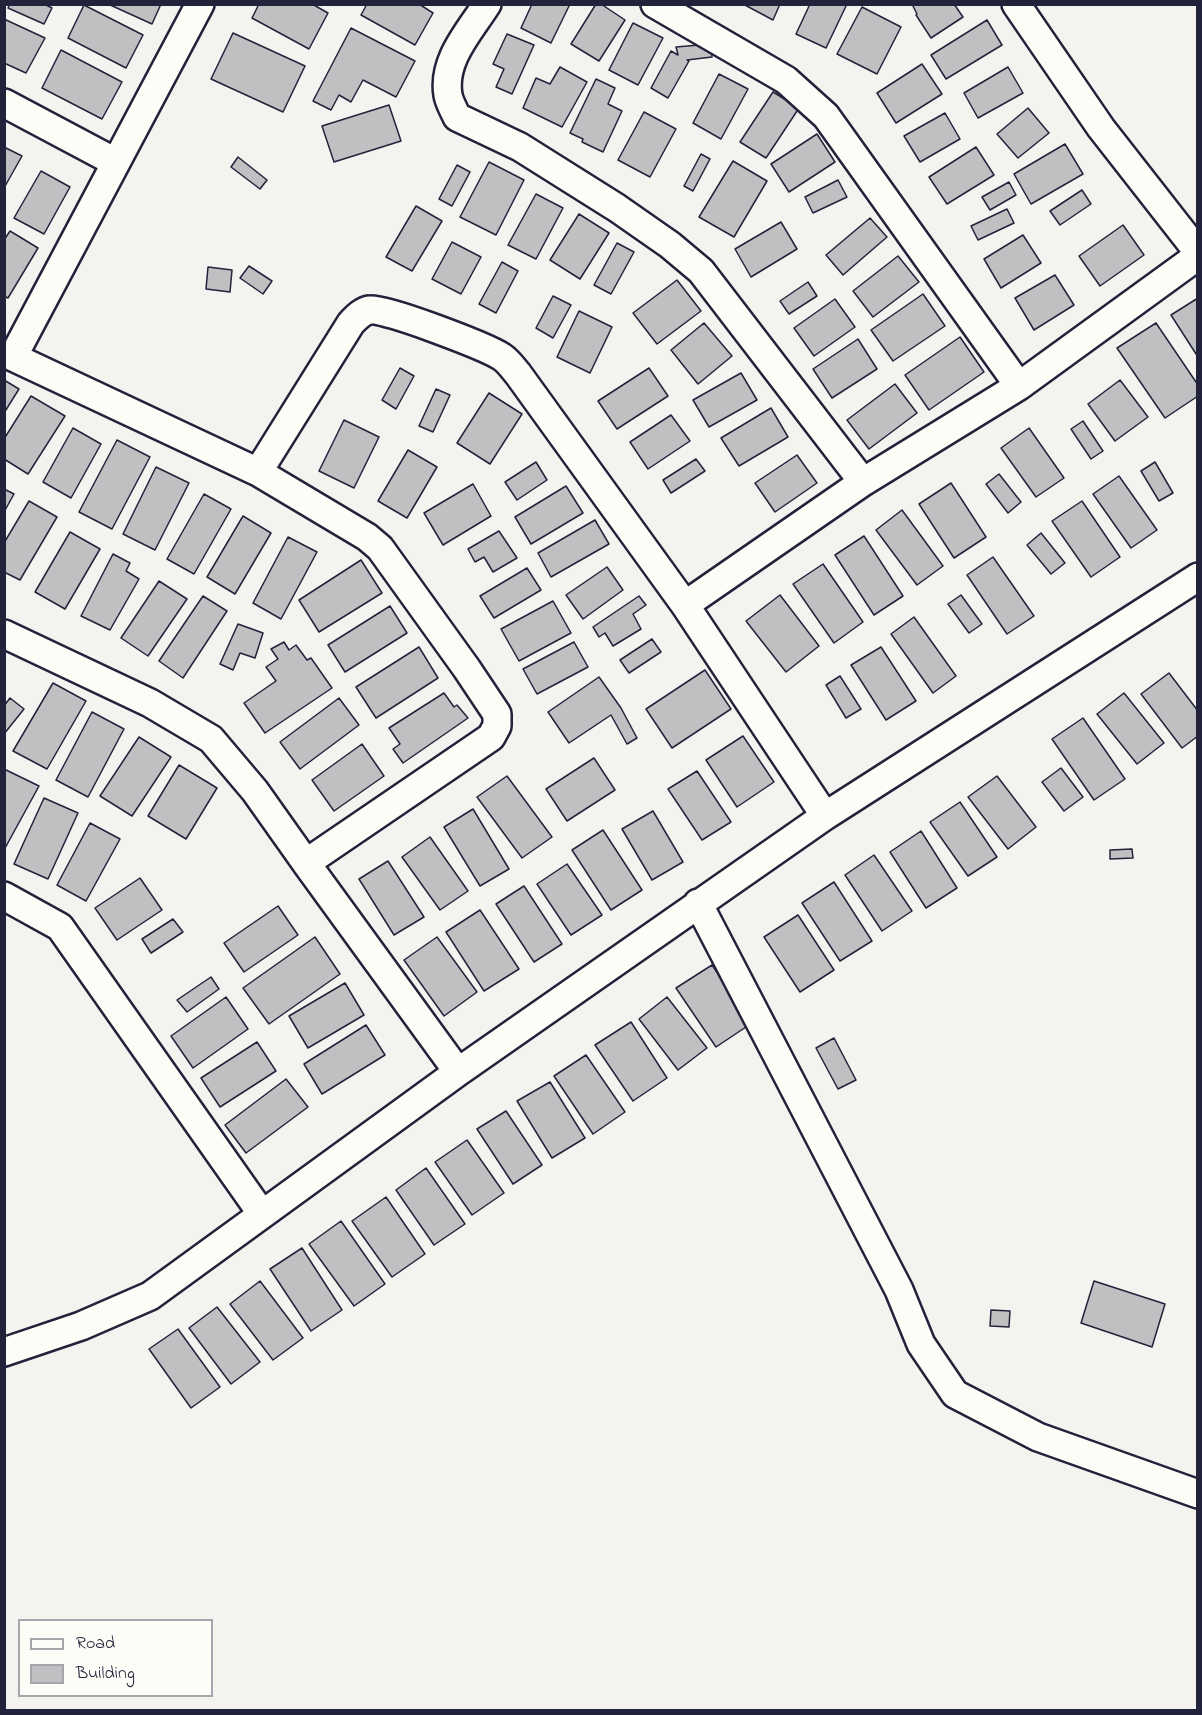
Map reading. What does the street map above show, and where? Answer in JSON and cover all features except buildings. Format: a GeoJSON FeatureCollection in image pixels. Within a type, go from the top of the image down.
{"type":"FeatureCollection","features":[{"type":"Feature","properties":{"kind":"street"},"geometry":{"type":"LineString","coordinates":[[200,4],[9,354],[258,472],[367,537],[380,548],[497,714],[497,726],[490,736],[306,863]]}},
{"type":"Feature","properties":{"kind":"street"},"geometry":{"type":"LineString","coordinates":[[487,4],[454,54],[449,73],[448,95],[457,117],[520,147],[617,208],[670,245],[701,271],[863,482]]}},
{"type":"Feature","properties":{"kind":"street"},"geometry":{"type":"LineString","coordinates":[[654,4],[786,80],[826,116],[1019,386]]}},
{"type":"Feature","properties":{"kind":"street"},"geometry":{"type":"LineString","coordinates":[[685,605],[863,482],[1019,386],[1197,254],[1101,128],[1017,4]]}},
{"type":"Feature","properties":{"kind":"street"},"geometry":{"type":"LineString","coordinates":[[4,103],[115,162]]}},
{"type":"Feature","properties":{"kind":"street"},"geometry":{"type":"LineString","coordinates":[[258,472],[351,323],[359,315],[371,309],[475,345],[503,358],[518,374],[685,605],[825,816]]}},
{"type":"Feature","properties":{"kind":"street"},"geometry":{"type":"LineString","coordinates":[[4,1352],[81,1326],[150,1296],[458,1072],[698,903],[825,816],[1197,578]]}},
{"type":"Feature","properties":{"kind":"street"},"geometry":{"type":"LineString","coordinates":[[4,634],[150,703],[211,739],[255,791],[458,1072]]}},
{"type":"Feature","properties":{"kind":"street"},"geometry":{"type":"LineString","coordinates":[[4,896],[60,927],[262,1214]]}},
{"type":"Feature","properties":{"kind":"street"},"geometry":{"type":"LineString","coordinates":[[698,903],[899,1290],[921,1344],[955,1394],[1038,1437],[1197,1494]]}}]}
